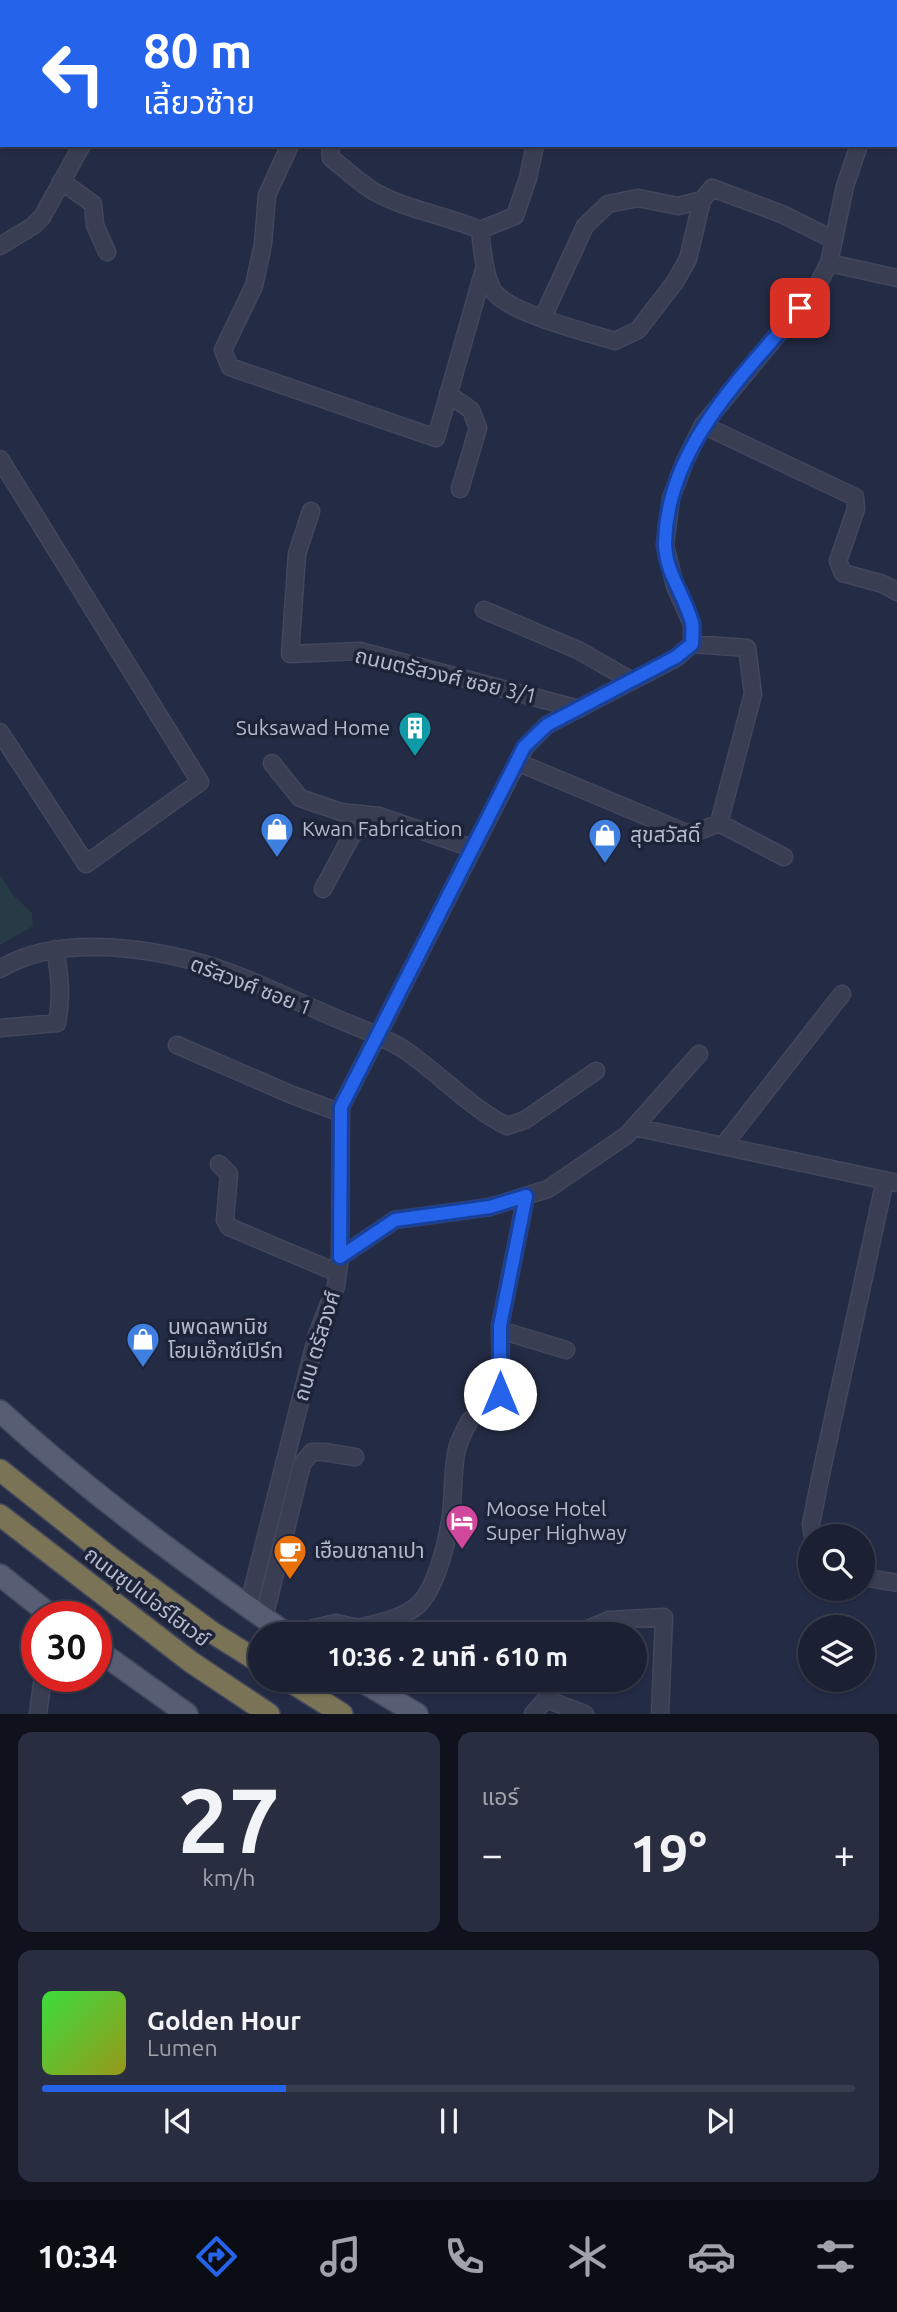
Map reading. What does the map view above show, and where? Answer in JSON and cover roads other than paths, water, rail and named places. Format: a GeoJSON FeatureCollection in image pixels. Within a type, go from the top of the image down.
{"type":"FeatureCollection","features":[{"type":"Feature","properties":{"kind":"highway","name":"ถนนซุปเปอร์ไฮเวย์"},"geometry":{"type":"LineString","coordinates":[[0,1470],[112,1559],[213,1633],[248,1655]]}},
{"type":"Feature","properties":{"kind":"highway","name":"ถนนซุปเปอร์ไฮเวย์"},"geometry":{"type":"LineString","coordinates":[[0,1515],[191,1662],[269,1713]]}},
{"type":"Feature","properties":{"kind":"highway"},"geometry":{"type":"LineString","coordinates":[[308,1692],[342,1713]]}},
{"type":"Feature","properties":{"kind":"main road"},"geometry":{"type":"LineString","coordinates":[[0,1411],[84,1483],[163,1545],[271,1622]]}},
{"type":"Feature","properties":{"kind":"main road"},"geometry":{"type":"LineString","coordinates":[[1,1577],[32,1601]]}},
{"type":"Feature","properties":{"kind":"main road"},"geometry":{"type":"LineString","coordinates":[[112,1660],[187,1713]]}},
{"type":"Feature","properties":{"kind":"main road"},"geometry":{"type":"LineString","coordinates":[[381,1692],[417,1713]]}},
{"type":"Feature","properties":{"kind":"street"},"geometry":{"type":"LineString","coordinates":[[0,246],[37,223],[81,147]]}},
{"type":"Feature","properties":{"kind":"street"},"geometry":{"type":"LineString","coordinates":[[289,147],[267,195],[254,286],[223,350],[230,367],[436,438],[485,266]]}},
{"type":"Feature","properties":{"kind":"street"},"geometry":{"type":"LineString","coordinates":[[330,147],[331,158],[375,192],[480,230],[515,216],[528,178],[535,147]]}},
{"type":"Feature","properties":{"kind":"street"},"geometry":{"type":"LineString","coordinates":[[719,823],[753,694],[747,648],[692,644],[692,624],[675,586],[665,545],[671,498],[703,425],[816,288],[829,263],[845,186],[858,147]]}},
{"type":"Feature","properties":{"kind":"street"},"geometry":{"type":"LineString","coordinates":[[61,181],[93,204],[95,225],[107,252]]}},
{"type":"Feature","properties":{"kind":"street"},"geometry":{"type":"LineString","coordinates":[[480,230],[485,266],[494,292],[514,306],[615,341],[638,330],[675,282],[688,259],[702,200],[712,188],[782,214],[834,240]]}},
{"type":"Feature","properties":{"kind":"street"},"geometry":{"type":"LineString","coordinates":[[543,317],[585,226],[608,204],[638,198],[678,206],[702,200]]}},
{"type":"Feature","properties":{"kind":"street"},"geometry":{"type":"LineString","coordinates":[[829,263],[897,278]]}},
{"type":"Feature","properties":{"kind":"street"},"geometry":{"type":"LineString","coordinates":[[448,394],[471,410],[478,428],[460,489]]}},
{"type":"Feature","properties":{"kind":"street"},"geometry":{"type":"LineString","coordinates":[[703,425],[855,497],[856,509],[838,561],[844,573],[883,584],[897,592]]}},
{"type":"Feature","properties":{"kind":"street"},"geometry":{"type":"LineString","coordinates":[[0,459],[200,782],[86,864],[0,732]]}},
{"type":"Feature","properties":{"kind":"street","name":"ถนนตรัสวงศ์ ซอย 3/1"},"geometry":{"type":"LineString","coordinates":[[312,511],[297,554],[290,654],[360,651],[579,709]]}},
{"type":"Feature","properties":{"kind":"street"},"geometry":{"type":"LineString","coordinates":[[484,610],[580,651],[632,681]]}},
{"type":"Feature","properties":{"kind":"street","name":"ถนน ตรัสวงศ์"},"geometry":{"type":"LineString","coordinates":[[256,1612],[317,1335],[336,1286],[339,1265],[341,1107],[524,747],[547,725],[676,657],[692,644]]}},
{"type":"Feature","properties":{"kind":"street"},"geometry":{"type":"LineString","coordinates":[[517,762],[684,832],[694,833],[719,823],[784,857]]}},
{"type":"Feature","properties":{"kind":"street"},"geometry":{"type":"LineString","coordinates":[[272,763],[300,798],[341,812],[379,817],[472,848]]}},
{"type":"Feature","properties":{"kind":"street"},"geometry":{"type":"LineString","coordinates":[[323,889],[352,835],[379,817]]}},
{"type":"Feature","properties":{"kind":"street","name":"ตรัสวงศ์ ซอย 1"},"geometry":{"type":"LineString","coordinates":[[0,968],[16,959],[55,949],[105,947],[208,965],[399,1047],[507,1126],[525,1120],[596,1071]]}},
{"type":"Feature","properties":{"kind":"street"},"geometry":{"type":"LineString","coordinates":[[0,1028],[57,1023],[61,981],[55,949]]}},
{"type":"Feature","properties":{"kind":"street"},"geometry":{"type":"LineString","coordinates":[[723,1146],[842,994]]}},
{"type":"Feature","properties":{"kind":"street"},"geometry":{"type":"LineString","coordinates":[[177,1045],[341,1113]]}},
{"type":"Feature","properties":{"kind":"street"},"geometry":{"type":"LineString","coordinates":[[219,1164],[229,1174],[225,1220],[229,1227],[339,1265],[395,1220],[490,1207],[548,1189],[627,1135],[699,1054]]}},
{"type":"Feature","properties":{"kind":"street"},"geometry":{"type":"LineString","coordinates":[[634,1127],[893,1179],[811,1524]]}},
{"type":"Feature","properties":{"kind":"street"},"geometry":{"type":"LineString","coordinates":[[500,1394],[500,1331],[526,1196]]}},
{"type":"Feature","properties":{"kind":"street"},"geometry":{"type":"LineString","coordinates":[[500,1331],[566,1350]]}},
{"type":"Feature","properties":{"kind":"street"},"geometry":{"type":"LineString","coordinates":[[382,1622],[416,1606],[430,1587],[441,1560],[451,1515],[453,1473],[458,1447],[470,1420]]}},
{"type":"Feature","properties":{"kind":"street"},"geometry":{"type":"LineString","coordinates":[[256,1612],[302,1464],[312,1452],[355,1457]]}},
{"type":"Feature","properties":{"kind":"street"},"geometry":{"type":"LineString","coordinates":[[875,1579],[897,1583]]}},
{"type":"Feature","properties":{"kind":"street"},"geometry":{"type":"LineString","coordinates":[[604,1622],[664,1617],[660,1713]]}},
{"type":"Feature","properties":{"kind":"street"},"geometry":{"type":"LineString","coordinates":[[38,1713],[41,1692]]}},
{"type":"Feature","properties":{"kind":"street"},"geometry":{"type":"LineString","coordinates":[[533,1713],[546,1699],[585,1713]]}},
{"type":"Feature","properties":{"kind":"place","name":"Suksawad Home"},"geometry":{"type":"Point","coordinates":[415,758]}},
{"type":"Feature","properties":{"kind":"place","name":"Kwan Fabrication"},"geometry":{"type":"Point","coordinates":[277,859]}},
{"type":"Feature","properties":{"kind":"place","name":"สุขสวัสดิ์"},"geometry":{"type":"Point","coordinates":[605,865]}},
{"type":"Feature","properties":{"kind":"place","name":"นพดลพานิช โฮมเอ๊กซ์เปิร์ท"},"geometry":{"type":"Point","coordinates":[143,1369]}},
{"type":"Feature","properties":{"kind":"place","name":"Moose Hotel Super Highway"},"geometry":{"type":"Point","coordinates":[462,1551]}},
{"type":"Feature","properties":{"kind":"place","name":"เฮือนซาลาเปา"},"geometry":{"type":"Point","coordinates":[290,1581]}}]}
